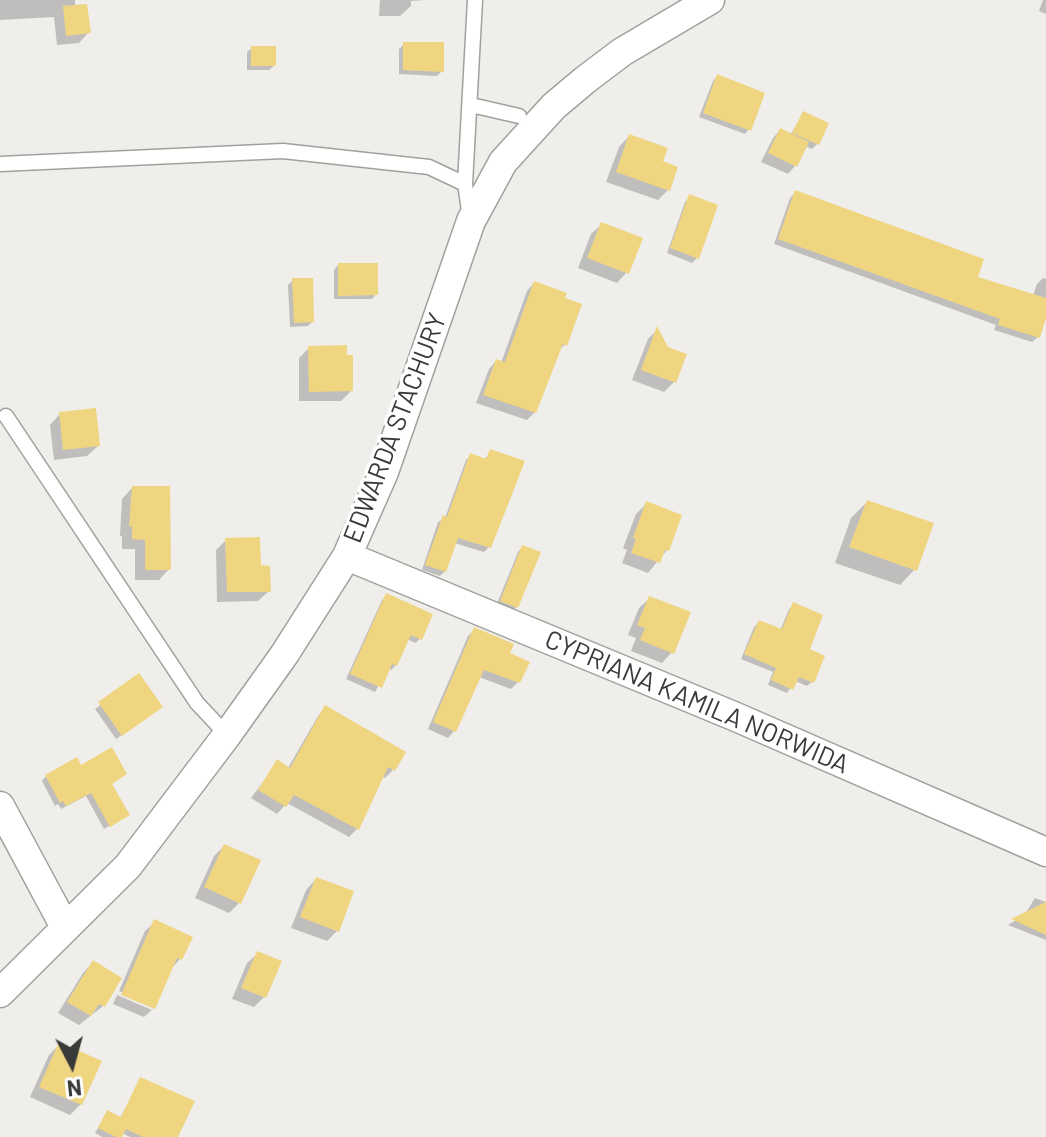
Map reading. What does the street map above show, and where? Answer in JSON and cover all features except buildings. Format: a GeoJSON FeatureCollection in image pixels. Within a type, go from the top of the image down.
{"type":"FeatureCollection","features":[{"type":"Feature","properties":{"kind":"street","name":"EDWARDA STACHURY"},"geometry":{"type":"LineString","coordinates":[[0,993],[128,866],[284,655],[347,556],[384,472],[471,221],[503,162],[554,106],[622,52],[710,0]]}},
{"type":"Feature","properties":{"kind":"street","name":"CYPRIANA KAMILA NORWIDA"},"geometry":{"type":"LineString","coordinates":[[347,556],[736,717],[1046,852]]}},
{"type":"Feature","properties":{"kind":"street"},"geometry":{"type":"LineString","coordinates":[[0,806],[65,927]]}},
{"type":"Feature","properties":{"kind":"lane"},"geometry":{"type":"LineString","coordinates":[[471,221],[465,184],[475,0]]}},
{"type":"Feature","properties":{"kind":"lane"},"geometry":{"type":"LineString","coordinates":[[471,105],[519,116]]}},
{"type":"Feature","properties":{"kind":"lane"},"geometry":{"type":"LineString","coordinates":[[0,164],[283,151],[429,167],[465,184]]}},
{"type":"Feature","properties":{"kind":"lane"},"geometry":{"type":"LineString","coordinates":[[6,416],[197,703],[227,735]]}}]}
